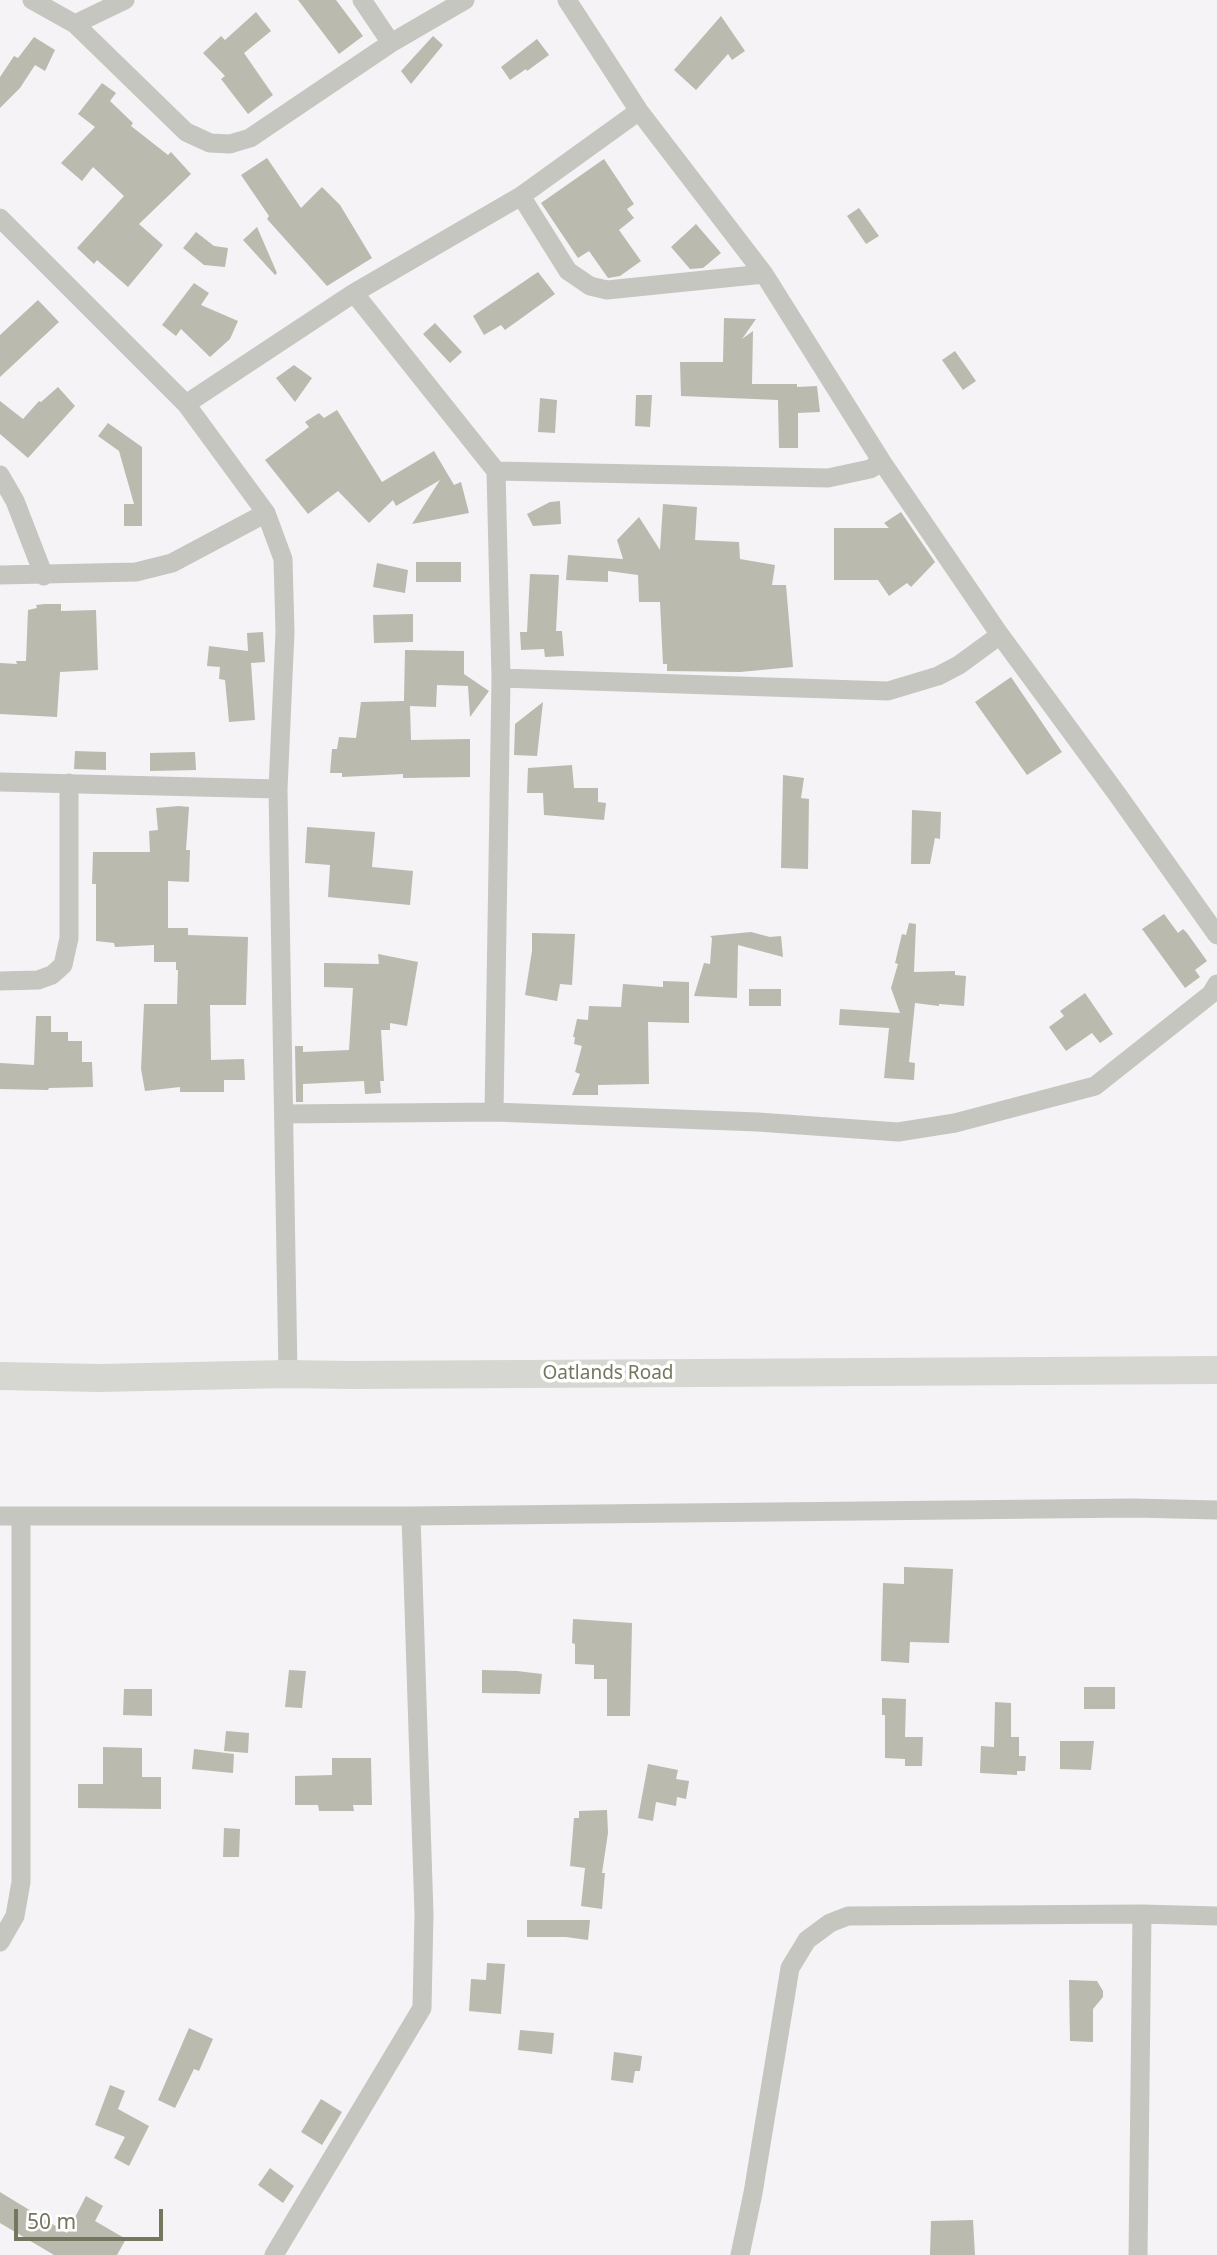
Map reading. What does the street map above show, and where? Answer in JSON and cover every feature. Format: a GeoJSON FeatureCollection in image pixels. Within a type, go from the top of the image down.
{"type":"FeatureCollection","features":[{"type":"Feature","properties":{"kind":"street"},"geometry":{"type":"LineString","coordinates":[[32,0],[75,24],[186,132],[210,144],[230,144],[250,138],[391,43],[465,0]]}},
{"type":"Feature","properties":{"kind":"street"},"geometry":{"type":"LineString","coordinates":[[75,24],[125,0]]}},
{"type":"Feature","properties":{"kind":"street"},"geometry":{"type":"LineString","coordinates":[[362,0],[391,43]]}},
{"type":"Feature","properties":{"kind":"street"},"geometry":{"type":"LineString","coordinates":[[567,0],[639,111],[764,274],[882,462],[1000,635],[1217,935]]}},
{"type":"Feature","properties":{"kind":"street"},"geometry":{"type":"LineString","coordinates":[[186,404],[354,293],[521,196],[639,111]]}},
{"type":"Feature","properties":{"kind":"street"},"geometry":{"type":"LineString","coordinates":[[521,196],[568,271],[590,286],[607,290],[764,274]]}},
{"type":"Feature","properties":{"kind":"street"},"geometry":{"type":"LineString","coordinates":[[0,218],[186,404],[266,513],[283,559],[285,632],[278,789],[288,1374]]}},
{"type":"Feature","properties":{"kind":"street"},"geometry":{"type":"LineString","coordinates":[[354,293],[496,471],[501,678],[494,1112]]}},
{"type":"Feature","properties":{"kind":"street"},"geometry":{"type":"LineString","coordinates":[[496,471],[828,478],[870,469],[882,462]]}},
{"type":"Feature","properties":{"kind":"street"},"geometry":{"type":"LineString","coordinates":[[0,475],[15,501],[44,576]]}},
{"type":"Feature","properties":{"kind":"street"},"geometry":{"type":"LineString","coordinates":[[0,575],[136,572],[172,563],[266,513]]}},
{"type":"Feature","properties":{"kind":"street"},"geometry":{"type":"LineString","coordinates":[[501,678],[888,691],[938,676],[959,665],[1000,635]]}},
{"type":"Feature","properties":{"kind":"street"},"geometry":{"type":"LineString","coordinates":[[0,782],[278,789]]}},
{"type":"Feature","properties":{"kind":"street"},"geometry":{"type":"LineString","coordinates":[[0,981],[38,980],[52,975],[63,965],[69,939],[69,783]]}},
{"type":"Feature","properties":{"kind":"street"},"geometry":{"type":"LineString","coordinates":[[284,1114],[494,1112],[758,1122],[898,1132],[955,1123],[1095,1086],[1211,994],[1217,984]]}},
{"type":"Feature","properties":{"kind":"street","name":"Oatlands Road"},"geometry":{"type":"LineString","coordinates":[[0,1376],[99,1378],[288,1374],[1217,1370]]}},
{"type":"Feature","properties":{"kind":"street"},"geometry":{"type":"LineString","coordinates":[[0,1516],[411,1516],[1134,1508],[1217,1510]]}},
{"type":"Feature","properties":{"kind":"street"},"geometry":{"type":"LineString","coordinates":[[0,1942],[15,1916],[21,1882],[21,1516]]}},
{"type":"Feature","properties":{"kind":"street"},"geometry":{"type":"LineString","coordinates":[[274,2255],[422,2008],[424,1914],[411,1516]]}},
{"type":"Feature","properties":{"kind":"street"},"geometry":{"type":"LineString","coordinates":[[1138,2255],[1142,1914]]}},
{"type":"Feature","properties":{"kind":"street"},"geometry":{"type":"LineString","coordinates":[[740,2255],[753,2193],[790,1968],[807,1940],[831,1923],[848,1916],[1217,1916]]}},
{"type":"Feature","properties":{"kind":"building"},"geometry":{"type":"Polygon","coordinates":[[[298,0],[336,0],[363,36],[339,54],[298,0]]]}},
{"type":"Feature","properties":{"kind":"building"},"geometry":{"type":"Polygon","coordinates":[[[256,12],[271,31],[244,53],[273,95],[248,114],[221,79],[225,76],[203,53],[221,36],[225,40],[256,12]]]}},
{"type":"Feature","properties":{"kind":"building"},"geometry":{"type":"Polygon","coordinates":[[[721,16],[745,51],[732,60],[728,54],[696,90],[674,70],[721,16]]]}},
{"type":"Feature","properties":{"kind":"building"},"geometry":{"type":"Polygon","coordinates":[[[433,36],[443,45],[411,84],[401,71],[433,36]]]}},
{"type":"Feature","properties":{"kind":"building"},"geometry":{"type":"Polygon","coordinates":[[[34,37],[55,50],[45,71],[35,65],[20,88],[0,108],[0,77],[14,56],[18,58],[34,37]]]}},
{"type":"Feature","properties":{"kind":"building"},"geometry":{"type":"Polygon","coordinates":[[[537,39],[549,55],[510,80],[501,67],[537,39]]]}},
{"type":"Feature","properties":{"kind":"building"},"geometry":{"type":"Polygon","coordinates":[[[102,83],[116,93],[110,101],[133,123],[131,126],[168,155],[171,152],[191,174],[139,224],[163,245],[128,287],[97,260],[94,264],[77,248],[124,196],[93,167],[82,181],[61,163],[95,127],[78,114],[102,83]]]}},
{"type":"Feature","properties":{"kind":"building"},"geometry":{"type":"Polygon","coordinates":[[[267,158],[301,208],[322,187],[340,205],[372,258],[327,286],[267,219],[269,216],[241,175],[267,158]]]}},
{"type":"Feature","properties":{"kind":"building"},"geometry":{"type":"Polygon","coordinates":[[[604,159],[634,204],[627,209],[634,218],[619,230],[641,261],[620,276],[608,278],[589,251],[578,258],[541,203],[604,159]]]}},
{"type":"Feature","properties":{"kind":"building"},"geometry":{"type":"Polygon","coordinates":[[[859,208],[879,236],[866,244],[847,216],[859,208]]]}},
{"type":"Feature","properties":{"kind":"building"},"geometry":{"type":"Polygon","coordinates":[[[696,224],[721,253],[703,268],[690,269],[671,247],[696,224]]]}},
{"type":"Feature","properties":{"kind":"building"},"geometry":{"type":"Polygon","coordinates":[[[257,227],[277,273],[275,275],[243,240],[257,227]]]}},
{"type":"Feature","properties":{"kind":"building"},"geometry":{"type":"Polygon","coordinates":[[[196,232],[214,246],[228,248],[225,267],[204,265],[183,248],[196,232]]]}},
{"type":"Feature","properties":{"kind":"building"},"geometry":{"type":"Polygon","coordinates":[[[538,272],[555,294],[505,330],[501,325],[484,335],[473,316],[538,272]]]}},
{"type":"Feature","properties":{"kind":"building"},"geometry":{"type":"Polygon","coordinates":[[[194,283],[209,293],[201,305],[238,321],[230,339],[210,357],[181,329],[176,336],[162,325],[194,283]]]}},
{"type":"Feature","properties":{"kind":"building"},"geometry":{"type":"Polygon","coordinates":[[[38,300],[59,322],[0,377],[0,335],[38,300]]]}},
{"type":"Feature","properties":{"kind":"building"},"geometry":{"type":"Polygon","coordinates":[[[724,318],[756,319],[742,339],[753,331],[752,384],[817,386],[820,412],[798,413],[798,448],[779,448],[778,400],[681,396],[680,362],[723,362],[724,318]]]}},
{"type":"Feature","properties":{"kind":"building"},"geometry":{"type":"Polygon","coordinates":[[[435,323],[462,352],[450,363],[423,334],[435,323]]]}},
{"type":"Feature","properties":{"kind":"building"},"geometry":{"type":"Polygon","coordinates":[[[955,351],[976,381],[963,390],[942,360],[955,351]]]}},
{"type":"Feature","properties":{"kind":"building"},"geometry":{"type":"Polygon","coordinates":[[[294,365],[312,378],[295,402],[276,378],[294,365]]]}},
{"type":"Feature","properties":{"kind":"building"},"geometry":{"type":"Polygon","coordinates":[[[58,387],[75,406],[28,458],[0,434],[0,401],[23,419],[39,401],[58,387]]]}},
{"type":"Feature","properties":{"kind":"building"},"geometry":{"type":"Polygon","coordinates":[[[636,395],[652,395],[650,427],[635,426],[636,395]]]}},
{"type":"Feature","properties":{"kind":"building"},"geometry":{"type":"Polygon","coordinates":[[[540,398],[557,400],[555,433],[538,432],[540,398]]]}},
{"type":"Feature","properties":{"kind":"building"},"geometry":{"type":"Polygon","coordinates":[[[337,410],[382,482],[434,451],[454,485],[461,482],[469,513],[412,524],[440,480],[396,506],[393,500],[369,523],[338,491],[308,514],[265,460],[309,427],[305,422],[319,413],[324,418],[337,410]]]}},
{"type":"Feature","properties":{"kind":"building"},"geometry":{"type":"Polygon","coordinates":[[[108,423],[142,447],[142,526],[124,526],[124,504],[134,504],[119,451],[98,436],[108,423]]]}},
{"type":"Feature","properties":{"kind":"building"},"geometry":{"type":"Polygon","coordinates":[[[560,501],[561,524],[533,526],[527,514],[550,502],[560,501]]]}},
{"type":"Feature","properties":{"kind":"building"},"geometry":{"type":"Polygon","coordinates":[[[663,504],[697,507],[695,540],[739,542],[740,559],[775,565],[772,585],[786,585],[793,667],[740,672],[667,671],[667,664],[663,664],[660,602],[639,602],[638,575],[608,571],[608,582],[566,580],[568,555],[623,559],[617,540],[639,517],[660,550],[663,504]]]}},
{"type":"Feature","properties":{"kind":"building"},"geometry":{"type":"Polygon","coordinates":[[[901,512],[935,562],[911,587],[907,583],[889,596],[878,580],[834,580],[834,528],[889,528],[884,523],[901,512]]]}},
{"type":"Feature","properties":{"kind":"building"},"geometry":{"type":"Polygon","coordinates":[[[416,562],[461,562],[461,582],[416,582],[416,562]]]}},
{"type":"Feature","properties":{"kind":"building"},"geometry":{"type":"Polygon","coordinates":[[[377,563],[408,570],[405,593],[373,587],[377,563]]]}},
{"type":"Feature","properties":{"kind":"building"},"geometry":{"type":"Polygon","coordinates":[[[530,574],[559,575],[556,631],[562,631],[564,656],[545,657],[544,649],[521,650],[520,632],[527,632],[530,574]]]}},
{"type":"Feature","properties":{"kind":"building"},"geometry":{"type":"Polygon","coordinates":[[[45,604],[61,604],[61,611],[96,610],[98,670],[60,672],[57,717],[0,714],[0,663],[17,664],[16,661],[26,661],[28,610],[45,604]]]}},
{"type":"Feature","properties":{"kind":"building"},"geometry":{"type":"Polygon","coordinates":[[[413,614],[413,642],[374,643],[373,615],[413,614]]]}},
{"type":"Feature","properties":{"kind":"building"},"geometry":{"type":"Polygon","coordinates":[[[263,632],[265,662],[251,663],[255,720],[229,722],[225,680],[219,679],[220,667],[207,666],[209,646],[248,651],[247,633],[263,632]]]}},
{"type":"Feature","properties":{"kind":"building"},"geometry":{"type":"Polygon","coordinates":[[[405,650],[464,651],[464,674],[489,691],[470,717],[468,686],[437,685],[436,707],[410,706],[411,740],[470,739],[470,777],[403,778],[403,774],[342,777],[342,773],[330,773],[332,749],[337,749],[339,737],[356,738],[361,702],[404,701],[405,650]]]}},
{"type":"Feature","properties":{"kind":"building"},"geometry":{"type":"Polygon","coordinates":[[[1011,677],[1062,752],[1027,775],[975,702],[1011,677]]]}},
{"type":"Feature","properties":{"kind":"building"},"geometry":{"type":"Polygon","coordinates":[[[543,702],[537,756],[514,755],[515,724],[543,702]]]}},
{"type":"Feature","properties":{"kind":"building"},"geometry":{"type":"Polygon","coordinates":[[[75,751],[106,752],[106,770],[74,769],[75,751]]]}},
{"type":"Feature","properties":{"kind":"building"},"geometry":{"type":"Polygon","coordinates":[[[195,752],[196,770],[150,771],[150,753],[195,752]]]}},
{"type":"Feature","properties":{"kind":"building"},"geometry":{"type":"Polygon","coordinates":[[[572,765],[574,788],[598,788],[598,802],[606,803],[604,820],[544,815],[543,793],[527,793],[528,768],[572,765]]]}},
{"type":"Feature","properties":{"kind":"building"},"geometry":{"type":"Polygon","coordinates":[[[783,775],[804,778],[801,798],[809,799],[808,869],[781,868],[783,775]]]}},
{"type":"Feature","properties":{"kind":"building"},"geometry":{"type":"Polygon","coordinates":[[[189,807],[186,850],[190,850],[189,882],[168,881],[168,928],[188,928],[188,935],[248,937],[246,1005],[210,1005],[211,1060],[244,1059],[245,1080],[224,1080],[224,1092],[180,1092],[180,1087],[145,1091],[141,1069],[144,1004],[177,1004],[176,962],[154,962],[154,945],[115,947],[114,943],[96,941],[93,852],[150,852],[149,831],[158,830],[156,808],[189,807]]]}},
{"type":"Feature","properties":{"kind":"building"},"geometry":{"type":"Polygon","coordinates":[[[912,810],[941,812],[940,839],[935,838],[930,864],[911,864],[912,810]]]}},
{"type":"Feature","properties":{"kind":"building"},"geometry":{"type":"Polygon","coordinates":[[[307,827],[375,832],[372,867],[413,871],[410,905],[328,897],[330,865],[305,863],[307,827]]]}},
{"type":"Feature","properties":{"kind":"building"},"geometry":{"type":"Polygon","coordinates":[[[1164,914],[1178,933],[1183,929],[1187,933],[1207,961],[1195,970],[1200,977],[1185,988],[1142,929],[1164,914]]]}},
{"type":"Feature","properties":{"kind":"building"},"geometry":{"type":"Polygon","coordinates":[[[909,923],[916,924],[914,972],[955,971],[955,975],[966,976],[964,1006],[915,1003],[909,1062],[915,1063],[914,1080],[884,1078],[889,1028],[839,1025],[840,1009],[900,1013],[891,988],[902,934],[906,935],[909,923]]]}},
{"type":"Feature","properties":{"kind":"building"},"geometry":{"type":"Polygon","coordinates":[[[751,932],[770,937],[781,936],[783,957],[738,945],[737,998],[694,996],[704,963],[710,964],[710,936],[751,932]]]}},
{"type":"Feature","properties":{"kind":"building"},"geometry":{"type":"Polygon","coordinates":[[[532,933],[575,934],[572,985],[560,984],[557,1001],[525,995],[532,933]]]}},
{"type":"Feature","properties":{"kind":"building"},"geometry":{"type":"Polygon","coordinates":[[[378,954],[418,962],[407,1026],[390,1023],[390,1030],[381,1030],[384,1081],[380,1081],[381,1093],[365,1094],[364,1081],[303,1084],[303,1102],[296,1102],[295,1046],[303,1046],[303,1052],[349,1050],[353,988],[324,987],[324,963],[379,964],[378,954]]]}},
{"type":"Feature","properties":{"kind":"building"},"geometry":{"type":"Polygon","coordinates":[[[663,981],[689,982],[689,1023],[648,1022],[649,1084],[598,1085],[598,1095],[572,1095],[580,1074],[575,1072],[582,1046],[574,1044],[577,1019],[588,1020],[589,1006],[621,1007],[623,984],[663,987],[663,981]]]}},
{"type":"Feature","properties":{"kind":"building"},"geometry":{"type":"Polygon","coordinates":[[[749,989],[781,989],[781,1006],[749,1006],[749,989]]]}},
{"type":"Feature","properties":{"kind":"building"},"geometry":{"type":"Polygon","coordinates":[[[1085,993],[1113,1034],[1100,1043],[1092,1033],[1066,1051],[1049,1027],[1064,1016],[1060,1011],[1085,993]]]}},
{"type":"Feature","properties":{"kind":"building"},"geometry":{"type":"Polygon","coordinates":[[[36,1016],[51,1016],[51,1032],[68,1032],[68,1041],[82,1041],[82,1062],[92,1062],[93,1087],[0,1089],[0,1063],[34,1065],[36,1016]]]}},
{"type":"Feature","properties":{"kind":"building"},"geometry":{"type":"Polygon","coordinates":[[[904,1567],[953,1569],[949,1643],[910,1642],[909,1663],[881,1661],[883,1583],[904,1584],[904,1567]]]}},
{"type":"Feature","properties":{"kind":"building"},"geometry":{"type":"Polygon","coordinates":[[[573,1619],[632,1623],[630,1716],[607,1716],[607,1679],[594,1679],[594,1665],[575,1664],[573,1619]]]}},
{"type":"Feature","properties":{"kind":"building"},"geometry":{"type":"Polygon","coordinates":[[[289,1670],[306,1671],[302,1708],[285,1707],[289,1670]]]}},
{"type":"Feature","properties":{"kind":"building"},"geometry":{"type":"Polygon","coordinates":[[[482,1670],[542,1674],[540,1694],[482,1693],[482,1670]]]}},
{"type":"Feature","properties":{"kind":"building"},"geometry":{"type":"Polygon","coordinates":[[[1084,1687],[1115,1687],[1115,1709],[1084,1709],[1084,1687]]]}},
{"type":"Feature","properties":{"kind":"building"},"geometry":{"type":"Polygon","coordinates":[[[124,1689],[152,1689],[152,1716],[123,1715],[124,1689]]]}},
{"type":"Feature","properties":{"kind":"building"},"geometry":{"type":"Polygon","coordinates":[[[882,1698],[906,1699],[905,1737],[923,1737],[922,1766],[905,1766],[905,1759],[885,1758],[885,1715],[882,1715],[882,1698]]]}},
{"type":"Feature","properties":{"kind":"building"},"geometry":{"type":"Polygon","coordinates":[[[995,1702],[1011,1703],[1011,1737],[1019,1737],[1019,1756],[1026,1756],[1025,1771],[1017,1771],[1017,1775],[980,1773],[981,1746],[994,1747],[995,1702]]]}},
{"type":"Feature","properties":{"kind":"building"},"geometry":{"type":"Polygon","coordinates":[[[226,1731],[249,1733],[248,1753],[224,1751],[226,1731]]]}},
{"type":"Feature","properties":{"kind":"building"},"geometry":{"type":"Polygon","coordinates":[[[1060,1741],[1094,1741],[1091,1770],[1060,1769],[1060,1741]]]}},
{"type":"Feature","properties":{"kind":"building"},"geometry":{"type":"Polygon","coordinates":[[[103,1747],[142,1748],[142,1777],[161,1777],[161,1809],[78,1808],[78,1784],[103,1784],[103,1747]]]}},
{"type":"Feature","properties":{"kind":"building"},"geometry":{"type":"Polygon","coordinates":[[[194,1749],[234,1754],[233,1773],[192,1769],[194,1749]]]}},
{"type":"Feature","properties":{"kind":"building"},"geometry":{"type":"Polygon","coordinates":[[[332,1758],[371,1758],[372,1805],[353,1805],[354,1811],[319,1811],[318,1805],[295,1805],[295,1776],[332,1775],[332,1758]]]}},
{"type":"Feature","properties":{"kind":"building"},"geometry":{"type":"Polygon","coordinates":[[[648,1764],[678,1770],[676,1779],[689,1781],[686,1799],[677,1797],[676,1806],[656,1802],[653,1821],[638,1818],[648,1764]]]}},
{"type":"Feature","properties":{"kind":"building"},"geometry":{"type":"Polygon","coordinates":[[[607,1810],[608,1833],[602,1873],[605,1873],[602,1909],[581,1906],[585,1868],[570,1866],[574,1818],[579,1818],[579,1811],[607,1810]]]}},
{"type":"Feature","properties":{"kind":"building"},"geometry":{"type":"Polygon","coordinates":[[[224,1828],[240,1829],[239,1857],[223,1857],[224,1828]]]}},
{"type":"Feature","properties":{"kind":"building"},"geometry":{"type":"Polygon","coordinates":[[[527,1920],[590,1920],[588,1940],[527,1937],[527,1920]]]}},
{"type":"Feature","properties":{"kind":"building"},"geometry":{"type":"Polygon","coordinates":[[[487,1963],[505,1964],[501,2014],[469,2011],[471,1979],[486,1980],[487,1963]]]}},
{"type":"Feature","properties":{"kind":"building"},"geometry":{"type":"Polygon","coordinates":[[[1069,1980],[1097,1981],[1103,1991],[1103,1997],[1093,2009],[1093,2042],[1070,2041],[1069,1980]]]}},
{"type":"Feature","properties":{"kind":"building"},"geometry":{"type":"Polygon","coordinates":[[[189,2028],[213,2039],[199,2071],[194,2069],[175,2108],[158,2100],[189,2028]]]}},
{"type":"Feature","properties":{"kind":"building"},"geometry":{"type":"Polygon","coordinates":[[[520,2030],[554,2033],[552,2054],[518,2050],[520,2030]]]}},
{"type":"Feature","properties":{"kind":"building"},"geometry":{"type":"Polygon","coordinates":[[[614,2052],[642,2056],[640,2071],[635,2071],[633,2083],[611,2080],[614,2052]]]}},
{"type":"Feature","properties":{"kind":"building"},"geometry":{"type":"Polygon","coordinates":[[[110,2085],[125,2091],[118,2109],[149,2126],[129,2166],[114,2158],[125,2137],[95,2125],[110,2085]]]}},
{"type":"Feature","properties":{"kind":"building"},"geometry":{"type":"Polygon","coordinates":[[[321,2099],[342,2112],[322,2145],[301,2132],[321,2099]]]}},
{"type":"Feature","properties":{"kind":"building"},"geometry":{"type":"Polygon","coordinates":[[[270,2168],[294,2186],[283,2203],[258,2185],[270,2168]]]}},
{"type":"Feature","properties":{"kind":"building"},"geometry":{"type":"Polygon","coordinates":[[[0,2192],[67,2233],[86,2196],[103,2206],[95,2221],[126,2239],[117,2255],[54,2255],[0,2223],[0,2192]]]}},
{"type":"Feature","properties":{"kind":"building"},"geometry":{"type":"Polygon","coordinates":[[[973,2220],[975,2255],[930,2255],[931,2221],[973,2220]]]}}]}
